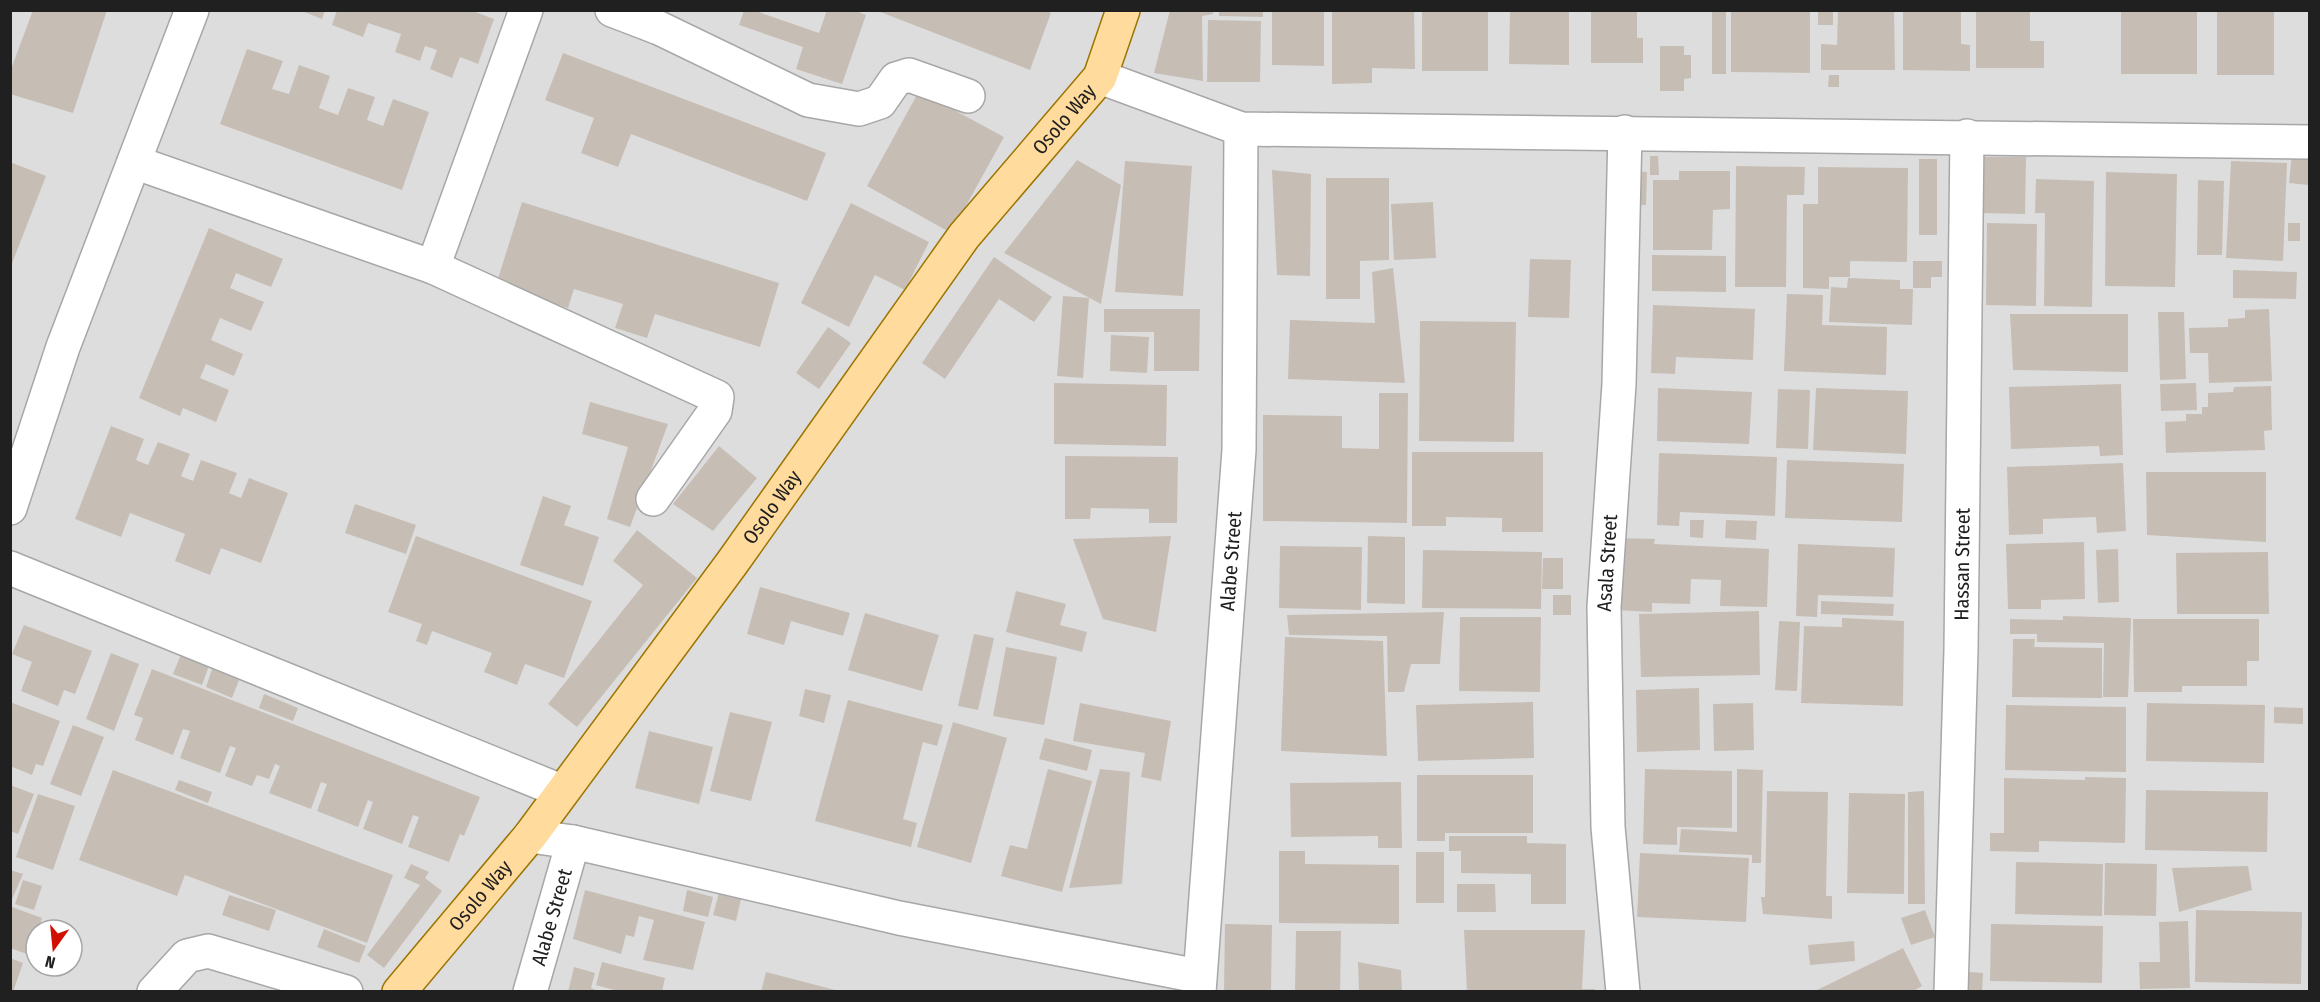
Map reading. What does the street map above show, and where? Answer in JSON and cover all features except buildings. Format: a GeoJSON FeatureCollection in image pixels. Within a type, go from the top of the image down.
{"type":"FeatureCollection","features":[{"type":"Feature","properties":{"kind":"main road","name":"Osolo Way"},"geometry":{"type":"LineString","coordinates":[[399,992],[530,836],[561,791],[732,563],[964,236],[1100,77],[1123,10]]}},
{"type":"Feature","properties":{"kind":"street"},"geometry":{"type":"LineString","coordinates":[[10,508],[63,347],[192,10]]}},
{"type":"Feature","properties":{"kind":"street"},"geometry":{"type":"LineString","coordinates":[[433,267],[526,10]]}},
{"type":"Feature","properties":{"kind":"street"},"geometry":{"type":"LineString","coordinates":[[612,10],[659,28],[807,100],[860,109],[880,102],[896,79],[909,75],[968,96]]}},
{"type":"Feature","properties":{"kind":"street"},"geometry":{"type":"LineString","coordinates":[[1100,77],[1241,129],[1967,136],[2310,142]]}},
{"type":"Feature","properties":{"kind":"street","name":"Alabe Street"},"geometry":{"type":"LineString","coordinates":[[1198,984],[1239,450],[1241,129]]}},
{"type":"Feature","properties":{"kind":"street","name":"Asala Street"},"geometry":{"type":"LineString","coordinates":[[1623,992],[1608,827],[1604,607],[1619,384],[1625,132]]}},
{"type":"Feature","properties":{"kind":"street","name":"Hassan Street"},"geometry":{"type":"LineString","coordinates":[[1951,992],[1961,650],[1967,136]]}},
{"type":"Feature","properties":{"kind":"street"},"geometry":{"type":"LineString","coordinates":[[134,162],[433,267],[717,397],[715,411],[653,499]]}},
{"type":"Feature","properties":{"kind":"street"},"geometry":{"type":"LineString","coordinates":[[10,568],[561,791]]}},
{"type":"Feature","properties":{"kind":"street"},"geometry":{"type":"LineString","coordinates":[[530,836],[573,842],[899,918],[1198,984]]}},
{"type":"Feature","properties":{"kind":"street","name":"Alabe Street"},"geometry":{"type":"LineString","coordinates":[[530,992],[573,842]]}},
{"type":"Feature","properties":{"kind":"street"},"geometry":{"type":"LineString","coordinates":[[154,992],[187,956],[208,951],[346,992]]}},
{"type":"Feature","properties":{"kind":"shaded area"},"geometry":{"type":"Polygon","coordinates":[[[10,11],[2309,11],[2309,991],[11,991],[10,11]]]}}]}
